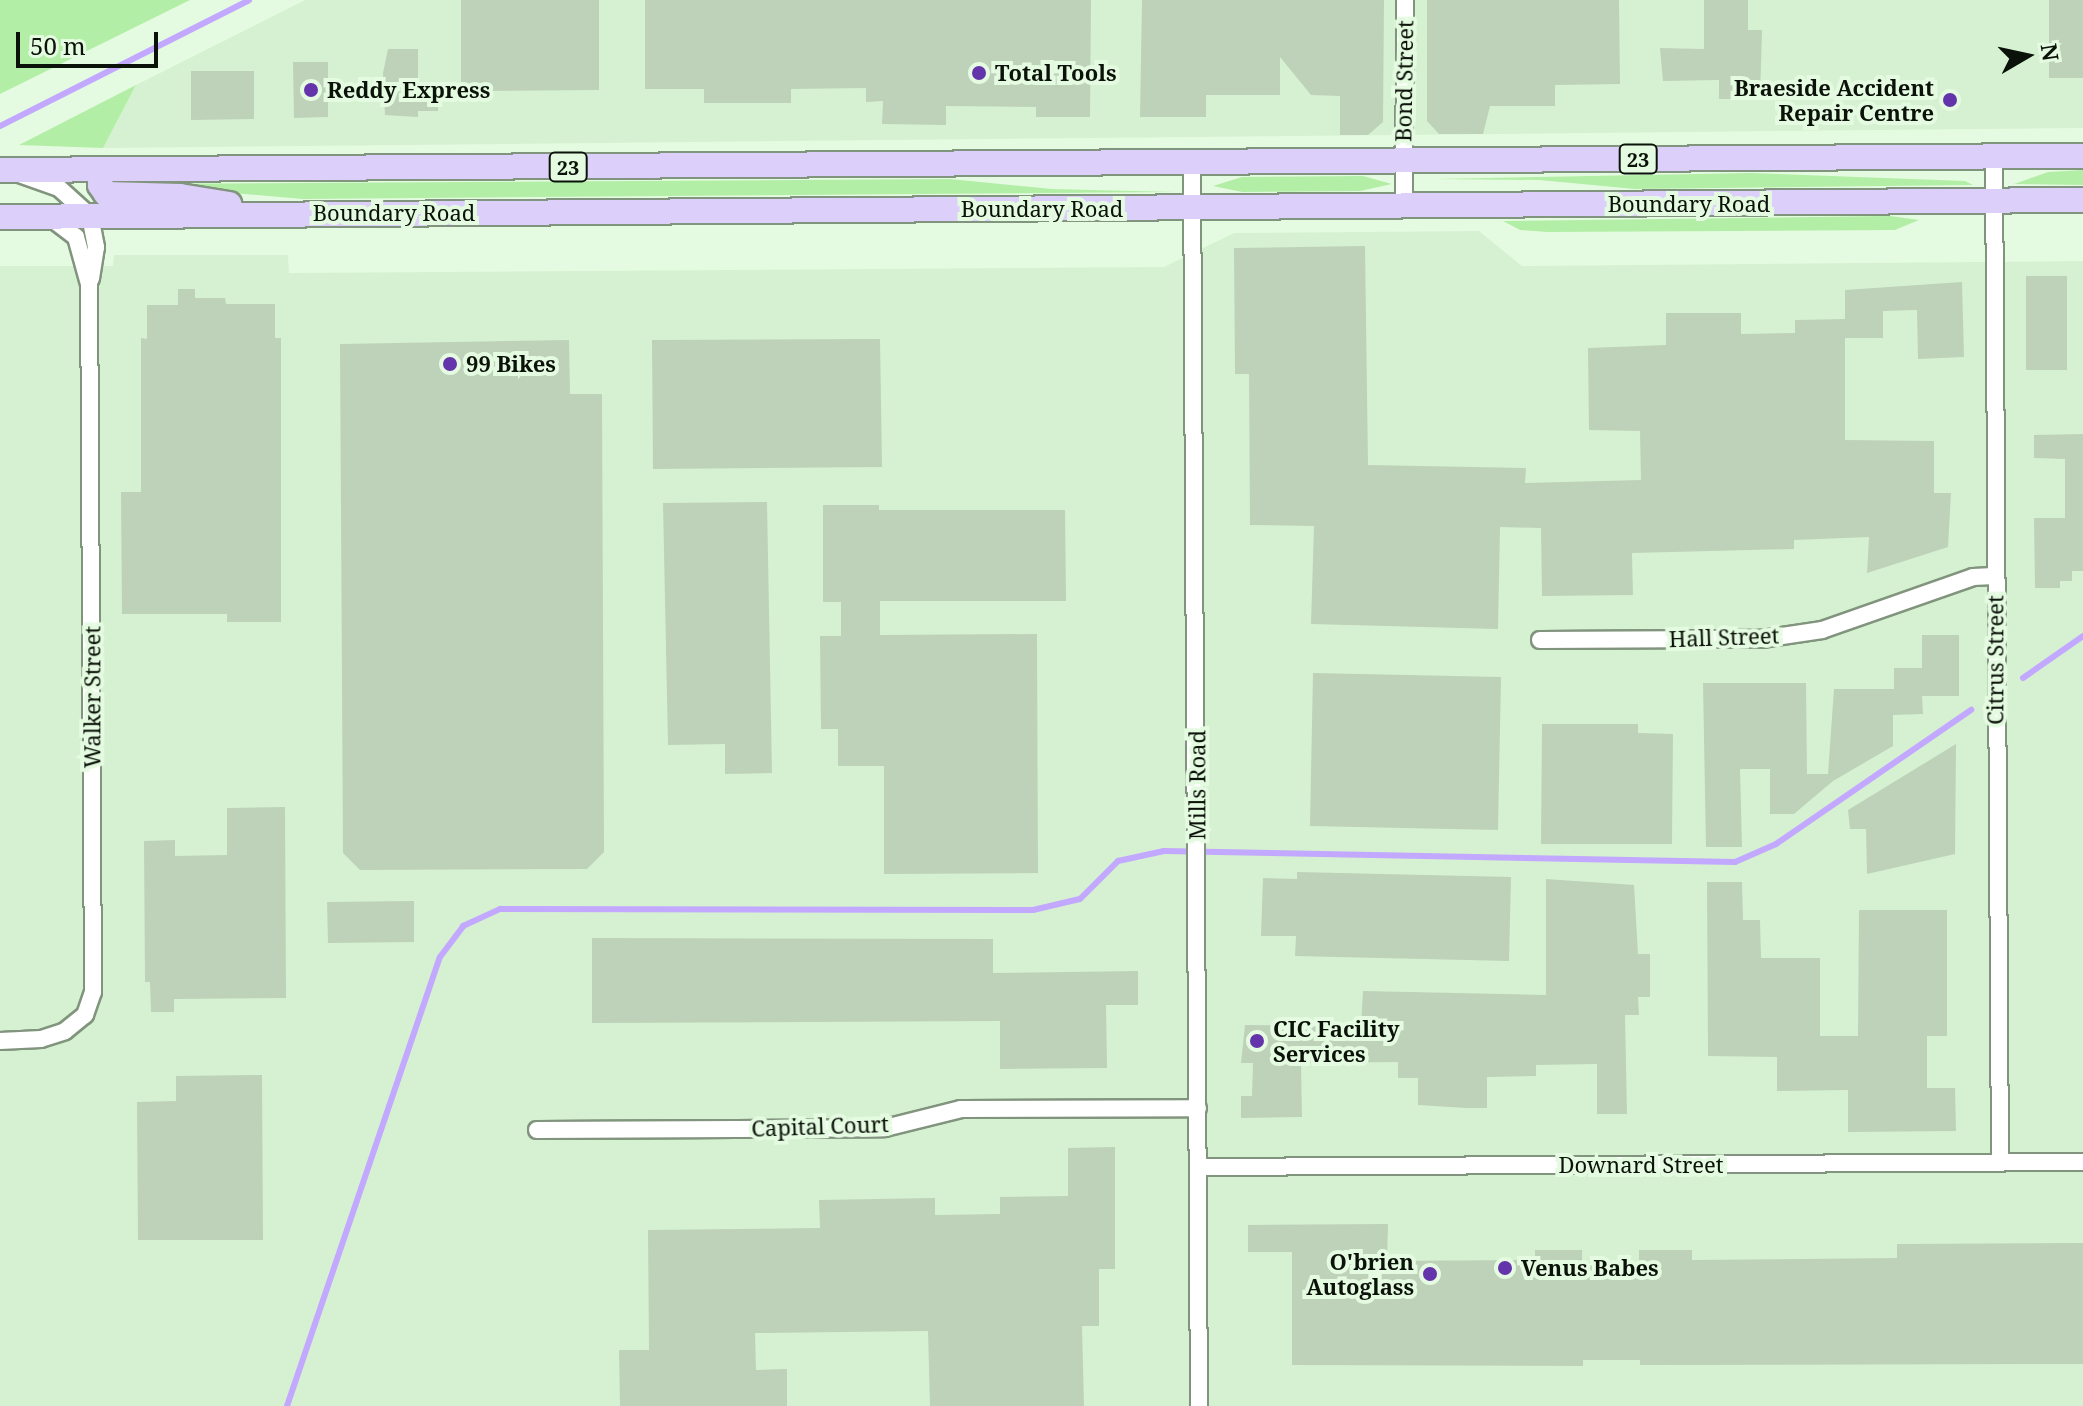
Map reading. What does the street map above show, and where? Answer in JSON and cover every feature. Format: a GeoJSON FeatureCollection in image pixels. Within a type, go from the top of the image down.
{"type":"FeatureCollection","features":[{"type":"Feature","properties":{"kind":"main road","name":"Boundary Road"},"geometry":{"type":"LineString","coordinates":[[4,170],[2083,156]]}},
{"type":"Feature","properties":{"kind":"main road"},"geometry":{"type":"LineString","coordinates":[[101,170],[100,185],[106,194],[180,196],[270,214]]}},
{"type":"Feature","properties":{"kind":"main road","name":"Boundary Road"},"geometry":{"type":"LineString","coordinates":[[0,217],[2083,200]]}},
{"type":"Feature","properties":{"kind":"street","name":"Bond Street"},"geometry":{"type":"LineString","coordinates":[[1404,206],[1405,0]]}},
{"type":"Feature","properties":{"kind":"street","name":"Citrus Street"},"geometry":{"type":"LineString","coordinates":[[1994,156],[1994,674],[2000,1163]]}},
{"type":"Feature","properties":{"kind":"street","name":"Mills Road"},"geometry":{"type":"LineString","coordinates":[[1192,163],[1199,1406]]}},
{"type":"Feature","properties":{"kind":"street"},"geometry":{"type":"LineString","coordinates":[[4,170],[59,188],[90,216]]}},
{"type":"Feature","properties":{"kind":"street","name":"Walker Street"},"geometry":{"type":"LineString","coordinates":[[47,216],[76,237],[89,284]]}},
{"type":"Feature","properties":{"kind":"street","name":"Walker Street"},"geometry":{"type":"LineString","coordinates":[[0,1041],[41,1039],[65,1031],[85,1015],[93,992],[89,284],[96,247],[90,216]]}},
{"type":"Feature","properties":{"kind":"street","name":"Hall Street"},"geometry":{"type":"LineString","coordinates":[[1540,640],[1762,639],[1822,630],[1973,577],[1994,576]]}},
{"type":"Feature","properties":{"kind":"street","name":"Capital Court"},"geometry":{"type":"LineString","coordinates":[[537,1130],[885,1128],[961,1109],[1198,1108]]}},
{"type":"Feature","properties":{"kind":"street","name":"Downard Street"},"geometry":{"type":"LineString","coordinates":[[1199,1167],[2083,1162]]}},
{"type":"Feature","properties":{"kind":"shaded area"},"geometry":{"type":"Polygon","coordinates":[[[305,0],[2083,0],[2083,128],[103,148],[136,85],[305,0]]]}},
{"type":"Feature","properties":{"kind":"shaded area"},"geometry":{"type":"Polygon","coordinates":[[[1479,231],[1522,266],[2083,261],[2083,1406],[0,1406],[0,266],[113,266],[114,255],[288,255],[289,273],[1164,267],[1234,233],[1479,231]]]}},
{"type":"Feature","properties":{"kind":"green space"},"geometry":{"type":"Polygon","coordinates":[[[0,0],[190,0],[0,94],[0,0]]]}},
{"type":"Feature","properties":{"kind":"green space"},"geometry":{"type":"Polygon","coordinates":[[[136,85],[103,148],[19,145],[136,85]]]}},
{"type":"Feature","properties":{"kind":"green space"},"geometry":{"type":"Polygon","coordinates":[[[2083,170],[2083,185],[2014,184],[2048,172],[2083,170]]]}},
{"type":"Feature","properties":{"kind":"green space"},"geometry":{"type":"Polygon","coordinates":[[[1750,173],[1965,181],[1973,185],[1635,189],[1539,180],[1434,179],[1750,173]]]}},
{"type":"Feature","properties":{"kind":"green space"},"geometry":{"type":"Polygon","coordinates":[[[1363,176],[1392,184],[1360,191],[1242,192],[1213,186],[1242,177],[1363,176]]]}},
{"type":"Feature","properties":{"kind":"green space"},"geometry":{"type":"Polygon","coordinates":[[[950,179],[1052,189],[1176,192],[303,199],[127,184],[950,179]]]}},
{"type":"Feature","properties":{"kind":"green space"},"geometry":{"type":"Polygon","coordinates":[[[1890,216],[1919,220],[1895,230],[1547,232],[1520,230],[1503,221],[1890,216]]]}},
{"type":"Feature","properties":{"kind":"building"},"geometry":{"type":"Polygon","coordinates":[[[461,0],[599,0],[599,90],[461,91],[461,0]]]}},
{"type":"Feature","properties":{"kind":"building"},"geometry":{"type":"Polygon","coordinates":[[[645,0],[1091,0],[1090,117],[1036,117],[1036,107],[946,106],[946,125],[882,124],[883,101],[866,102],[866,88],[791,89],[791,103],[704,103],[704,89],[645,89],[645,0]]]}},
{"type":"Feature","properties":{"kind":"building"},"geometry":{"type":"Polygon","coordinates":[[[1142,0],[1384,0],[1383,122],[1368,135],[1340,135],[1340,96],[1311,95],[1280,57],[1280,95],[1206,95],[1206,117],[1140,117],[1142,0]]]}},
{"type":"Feature","properties":{"kind":"building"},"geometry":{"type":"Polygon","coordinates":[[[1427,0],[1619,0],[1620,84],[1555,85],[1555,106],[1490,106],[1483,134],[1439,134],[1427,121],[1427,0]]]}},
{"type":"Feature","properties":{"kind":"building"},"geometry":{"type":"Polygon","coordinates":[[[1704,0],[1748,0],[1748,30],[1762,30],[1760,99],[1719,99],[1719,80],[1663,81],[1660,48],[1704,49],[1704,0]]]}},
{"type":"Feature","properties":{"kind":"building"},"geometry":{"type":"Polygon","coordinates":[[[2049,0],[2083,0],[2083,78],[2049,78],[2049,0]]]}},
{"type":"Feature","properties":{"kind":"building"},"geometry":{"type":"Polygon","coordinates":[[[388,49],[418,49],[418,83],[438,83],[438,111],[418,111],[418,117],[385,115],[383,73],[388,49]]]}},
{"type":"Feature","properties":{"kind":"building","name":"Reddy Express"},"geometry":{"type":"Polygon","coordinates":[[[293,62],[328,62],[328,117],[294,118],[293,62]]]}},
{"type":"Feature","properties":{"kind":"building"},"geometry":{"type":"Polygon","coordinates":[[[191,71],[254,71],[254,119],[191,120],[191,71]]]}},
{"type":"Feature","properties":{"kind":"building"},"geometry":{"type":"Polygon","coordinates":[[[1365,246],[1368,465],[1526,468],[1525,483],[1641,480],[1640,431],[1589,430],[1588,348],[1666,345],[1666,313],[1741,313],[1741,334],[1795,333],[1795,320],[1845,319],[1845,290],[1962,282],[1964,357],[1918,359],[1917,310],[1883,311],[1883,338],[1845,338],[1845,440],[1934,441],[1934,493],[1951,493],[1948,547],[1867,573],[1869,537],[1794,540],[1794,549],[1632,553],[1633,595],[1542,596],[1541,528],[1500,527],[1498,629],[1311,624],[1314,526],[1250,525],[1249,374],[1235,374],[1234,248],[1365,246]]]}},
{"type":"Feature","properties":{"kind":"building"},"geometry":{"type":"Polygon","coordinates":[[[2026,276],[2067,276],[2067,370],[2026,370],[2026,276]]]}},
{"type":"Feature","properties":{"kind":"building"},"geometry":{"type":"Polygon","coordinates":[[[178,289],[195,289],[195,298],[225,298],[226,304],[275,304],[275,338],[281,338],[281,622],[227,622],[227,614],[122,614],[121,492],[141,492],[141,338],[147,339],[147,305],[178,305],[178,289]]]}},
{"type":"Feature","properties":{"kind":"building"},"geometry":{"type":"Polygon","coordinates":[[[880,339],[882,467],[653,469],[652,340],[880,339]]]}},
{"type":"Feature","properties":{"kind":"building"},"geometry":{"type":"Polygon","coordinates":[[[569,340],[570,394],[602,394],[604,852],[587,869],[360,870],[343,853],[340,344],[569,340]]]}},
{"type":"Feature","properties":{"kind":"building"},"geometry":{"type":"Polygon","coordinates":[[[2083,434],[2083,571],[2072,571],[2072,581],[2060,581],[2060,588],[2035,588],[2034,518],[2065,518],[2065,459],[2034,458],[2034,435],[2083,434]]]}},
{"type":"Feature","properties":{"kind":"building"},"geometry":{"type":"Polygon","coordinates":[[[767,502],[772,773],[725,774],[725,744],[668,745],[663,503],[767,502]]]}},
{"type":"Feature","properties":{"kind":"building"},"geometry":{"type":"Polygon","coordinates":[[[823,505],[879,505],[879,510],[1065,510],[1066,601],[880,601],[880,635],[1037,634],[1038,873],[884,874],[884,766],[838,766],[838,729],[821,729],[820,636],[841,636],[841,602],[823,602],[823,505]]]}},
{"type":"Feature","properties":{"kind":"building"},"geometry":{"type":"Polygon","coordinates":[[[1922,635],[1959,635],[1959,696],[1922,696],[1923,714],[1893,715],[1893,746],[1833,781],[1794,814],[1770,814],[1770,769],[1740,769],[1742,847],[1706,847],[1703,683],[1806,683],[1807,774],[1828,774],[1834,689],[1894,689],[1894,668],[1922,668],[1922,635]]]}},
{"type":"Feature","properties":{"kind":"building"},"geometry":{"type":"Polygon","coordinates":[[[1313,673],[1501,677],[1498,830],[1310,826],[1313,673]]]}},
{"type":"Feature","properties":{"kind":"building"},"geometry":{"type":"Polygon","coordinates":[[[1542,724],[1638,724],[1638,733],[1673,734],[1672,844],[1541,844],[1542,724]]]}},
{"type":"Feature","properties":{"kind":"building"},"geometry":{"type":"Polygon","coordinates":[[[1956,744],[1955,854],[1867,874],[1866,829],[1850,829],[1848,810],[1956,744]]]}},
{"type":"Feature","properties":{"kind":"building"},"geometry":{"type":"Polygon","coordinates":[[[285,807],[286,998],[174,999],[174,1012],[151,1012],[150,982],[145,982],[144,841],[175,840],[175,856],[227,855],[227,808],[285,807]]]}},
{"type":"Feature","properties":{"kind":"building"},"geometry":{"type":"Polygon","coordinates":[[[1297,872],[1511,877],[1509,961],[1295,956],[1296,936],[1261,936],[1263,878],[1297,879],[1297,872]]]}},
{"type":"Feature","properties":{"kind":"building"},"geometry":{"type":"Polygon","coordinates":[[[1546,879],[1634,885],[1638,954],[1650,954],[1650,997],[1638,997],[1639,1015],[1625,1015],[1627,1114],[1597,1114],[1597,1064],[1536,1065],[1536,1076],[1487,1077],[1487,1108],[1466,1108],[1418,1105],[1418,1078],[1398,1078],[1398,1062],[1301,1063],[1302,1117],[1241,1118],[1241,1096],[1252,1096],[1253,1063],[1241,1063],[1245,1025],[1361,1026],[1363,991],[1546,995],[1546,879]]]}},
{"type":"Feature","properties":{"kind":"building"},"geometry":{"type":"Polygon","coordinates":[[[1707,882],[1742,882],[1743,920],[1760,920],[1761,958],[1820,958],[1820,1036],[1858,1036],[1859,910],[1947,910],[1947,1036],[1927,1036],[1927,1088],[1955,1088],[1956,1131],[1848,1132],[1848,1090],[1777,1091],[1777,1057],[1708,1056],[1707,882]]]}},
{"type":"Feature","properties":{"kind":"building"},"geometry":{"type":"Polygon","coordinates":[[[414,901],[414,942],[328,943],[327,902],[414,901]]]}},
{"type":"Feature","properties":{"kind":"building"},"geometry":{"type":"Polygon","coordinates":[[[592,938],[993,939],[993,973],[1138,971],[1138,1005],[1106,1005],[1107,1068],[1000,1069],[1000,1021],[592,1023],[592,938]]]}},
{"type":"Feature","properties":{"kind":"building"},"geometry":{"type":"Polygon","coordinates":[[[262,1075],[263,1240],[138,1240],[137,1102],[176,1101],[176,1076],[262,1075]]]}},
{"type":"Feature","properties":{"kind":"building"},"geometry":{"type":"Polygon","coordinates":[[[1115,1147],[1115,1269],[1099,1269],[1099,1326],[1082,1326],[1084,1406],[930,1406],[928,1331],[755,1333],[756,1370],[787,1369],[787,1406],[620,1406],[619,1350],[649,1350],[648,1230],[820,1228],[819,1200],[935,1198],[935,1215],[1000,1214],[1000,1197],[1068,1196],[1068,1148],[1115,1147]]]}},
{"type":"Feature","properties":{"kind":"building"},"geometry":{"type":"Polygon","coordinates":[[[1388,1224],[1387,1261],[1535,1260],[1535,1250],[1582,1250],[1582,1262],[1639,1262],[1639,1250],[1692,1250],[1692,1260],[1897,1258],[1897,1244],[2083,1243],[2083,1364],[1640,1365],[1640,1360],[1583,1360],[1583,1366],[1292,1365],[1292,1252],[1248,1252],[1248,1225],[1388,1224]]]}},
{"type":"Feature","properties":{"kind":"waterway"},"geometry":{"type":"LineString","coordinates":[[0,126],[249,0]]}},
{"type":"Feature","properties":{"kind":"waterway"},"geometry":{"type":"LineString","coordinates":[[2023,678],[2083,636]]}},
{"type":"Feature","properties":{"kind":"waterway"},"geometry":{"type":"LineString","coordinates":[[287,1406],[440,957],[463,926],[500,909],[1033,910],[1080,899],[1118,861],[1164,851],[1735,862],[1776,844],[1971,710]]}},
{"type":"Feature","properties":{"kind":"place","name":"Total Tools"},"geometry":{"type":"Point","coordinates":[979,73]}},
{"type":"Feature","properties":{"kind":"place","name":"Reddy Express"},"geometry":{"type":"Point","coordinates":[311,90]}},
{"type":"Feature","properties":{"kind":"place","name":"Braeside Accident Repair Centre"},"geometry":{"type":"Point","coordinates":[1950,100]}},
{"type":"Feature","properties":{"kind":"place","name":"99 Bikes"},"geometry":{"type":"Point","coordinates":[450,364]}},
{"type":"Feature","properties":{"kind":"place","name":"CIC Facility Services"},"geometry":{"type":"Point","coordinates":[1257,1041]}},
{"type":"Feature","properties":{"kind":"place","name":"Venus Babes"},"geometry":{"type":"Point","coordinates":[1505,1268]}},
{"type":"Feature","properties":{"kind":"place","name":"O'brien Autoglass"},"geometry":{"type":"Point","coordinates":[1430,1274]}}]}
